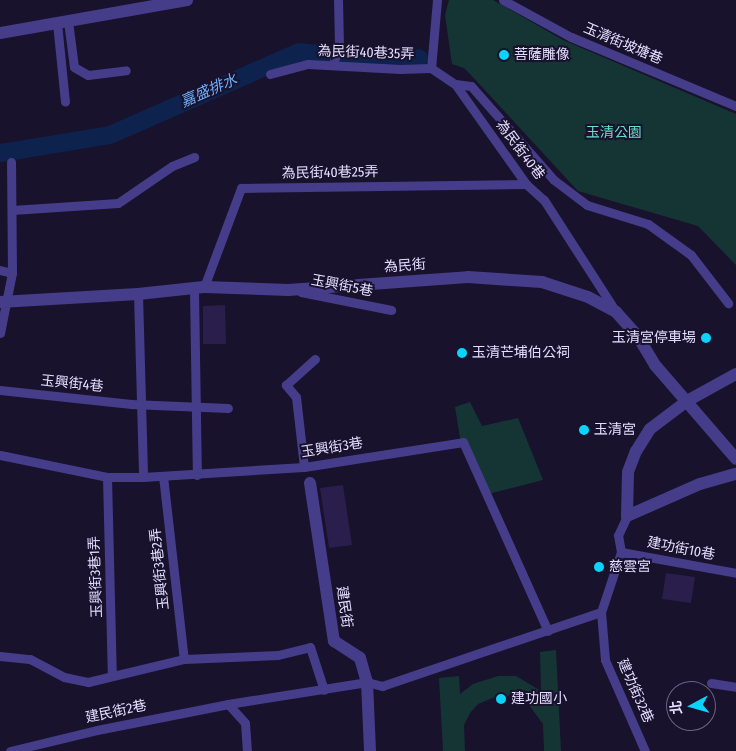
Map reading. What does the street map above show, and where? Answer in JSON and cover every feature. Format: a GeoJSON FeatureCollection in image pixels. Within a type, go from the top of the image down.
{"type":"FeatureCollection","features":[{"type":"Feature","properties":{"kind":"street"},"geometry":{"type":"LineString","coordinates":[[0,33],[167,2],[187,0]]}},
{"type":"Feature","properties":{"kind":"street","name":"為民街"},"geometry":{"type":"LineString","coordinates":[[2,302],[199,289],[288,290],[468,276],[542,282],[588,297],[616,312],[637,335],[655,365],[736,458]]}},
{"type":"Feature","properties":{"kind":"street","name":"建功街32巷"},"geometry":{"type":"LineString","coordinates":[[627,516],[628,472],[636,451],[650,429],[687,401],[736,374]]}},
{"type":"Feature","properties":{"kind":"street"},"geometry":{"type":"LineString","coordinates":[[627,516],[700,484],[736,474]]}},
{"type":"Feature","properties":{"kind":"street","name":"建民街"},"geometry":{"type":"LineString","coordinates":[[310,483],[334,641],[360,658],[367,682],[370,751]]}},
{"type":"Feature","properties":{"kind":"lane"},"geometry":{"type":"LineString","coordinates":[[333,64],[339,46],[338,0]]}},
{"type":"Feature","properties":{"kind":"lane"},"geometry":{"type":"LineString","coordinates":[[431,68],[437,0]]}},
{"type":"Feature","properties":{"kind":"lane","name":"玉清街坡塘巷"},"geometry":{"type":"LineString","coordinates":[[503,0],[571,37],[736,106]]}},
{"type":"Feature","properties":{"kind":"lane"},"geometry":{"type":"LineString","coordinates":[[63,22],[74,67],[88,75],[126,70]]}},
{"type":"Feature","properties":{"kind":"lane"},"geometry":{"type":"LineString","coordinates":[[63,22],[64,102]]}},
{"type":"Feature","properties":{"kind":"lane","name":"為民街40巷35弄"},"geometry":{"type":"LineString","coordinates":[[270,74],[308,64],[400,69],[431,68]]}},
{"type":"Feature","properties":{"kind":"lane","name":"為民街40巷"},"geometry":{"type":"LineString","coordinates":[[431,68],[455,84],[526,184],[544,200],[616,312]]}},
{"type":"Feature","properties":{"kind":"lane"},"geometry":{"type":"LineString","coordinates":[[455,84],[471,86],[554,180],[587,205],[648,224],[691,255],[728,303]]}},
{"type":"Feature","properties":{"kind":"lane"},"geometry":{"type":"LineString","coordinates":[[12,210],[118,203],[172,166],[194,157]]}},
{"type":"Feature","properties":{"kind":"lane"},"geometry":{"type":"LineString","coordinates":[[0,333],[2,302],[12,273],[11,162]]}},
{"type":"Feature","properties":{"kind":"lane","name":"為民街40巷25弄"},"geometry":{"type":"LineString","coordinates":[[199,289],[240,188],[526,184]]}},
{"type":"Feature","properties":{"kind":"lane"},"geometry":{"type":"LineString","coordinates":[[0,270],[12,273]]}},
{"type":"Feature","properties":{"kind":"lane"},"geometry":{"type":"LineString","coordinates":[[197,475],[199,289]]}},
{"type":"Feature","properties":{"kind":"lane","name":"玉興街5巷"},"geometry":{"type":"LineString","coordinates":[[288,290],[392,310]]}},
{"type":"Feature","properties":{"kind":"lane"},"geometry":{"type":"LineString","coordinates":[[138,294],[143,478]]}},
{"type":"Feature","properties":{"kind":"lane"},"geometry":{"type":"LineString","coordinates":[[304,467],[296,397],[286,385],[315,359]]}},
{"type":"Feature","properties":{"kind":"lane","name":"玉興街4巷"},"geometry":{"type":"LineString","coordinates":[[0,390],[141,405],[228,408]]}},
{"type":"Feature","properties":{"kind":"lane","name":"玉興街3巷"},"geometry":{"type":"LineString","coordinates":[[0,455],[107,476],[143,478],[304,467],[464,442],[548,631]]}},
{"type":"Feature","properties":{"kind":"lane","name":"玉興街3巷1弄"},"geometry":{"type":"LineString","coordinates":[[107,476],[112,676]]}},
{"type":"Feature","properties":{"kind":"lane","name":"玉興街3巷2弄"},"geometry":{"type":"LineString","coordinates":[[163,476],[184,660]]}},
{"type":"Feature","properties":{"kind":"lane","name":"建功街32巷"},"geometry":{"type":"LineString","coordinates":[[627,516],[618,535],[621,552],[601,612],[605,660],[645,751]]}},
{"type":"Feature","properties":{"kind":"lane","name":"建功街10巷"},"geometry":{"type":"LineString","coordinates":[[621,552],[736,573]]}},
{"type":"Feature","properties":{"kind":"lane","name":"建民街2巷"},"geometry":{"type":"LineString","coordinates":[[10,751],[97,730],[228,704],[367,682],[382,686],[601,612]]}},
{"type":"Feature","properties":{"kind":"lane"},"geometry":{"type":"LineString","coordinates":[[0,656],[30,659],[64,677],[88,682],[184,660],[278,655],[310,647],[324,690]]}},
{"type":"Feature","properties":{"kind":"lane"},"geometry":{"type":"LineString","coordinates":[[716,684],[736,687]]}},
{"type":"Feature","properties":{"kind":"lane"},"geometry":{"type":"LineString","coordinates":[[228,704],[245,723],[247,751]]}},
{"type":"Feature","properties":{"kind":"green space","name":"玉清公園"},"geometry":{"type":"Polygon","coordinates":[[[449,0],[493,0],[563,40],[736,114],[736,265],[698,226],[578,191],[470,74],[464,68],[452,64],[445,15],[449,0]]]}},
{"type":"Feature","properties":{"kind":"green space"},"geometry":{"type":"Polygon","coordinates":[[[470,402],[482,426],[518,418],[543,480],[484,495],[461,444],[455,407],[470,402]]]}},
{"type":"Feature","properties":{"kind":"green space"},"geometry":{"type":"Polygon","coordinates":[[[556,650],[561,751],[544,751],[543,724],[529,705],[509,696],[500,695],[478,704],[470,713],[464,725],[465,751],[443,751],[439,678],[459,676],[460,694],[473,684],[498,676],[516,676],[541,691],[540,652],[556,650]]]}},
{"type":"Feature","properties":{"kind":"building"},"geometry":{"type":"Polygon","coordinates":[[[225,305],[226,344],[203,344],[203,306],[225,305]]]}},
{"type":"Feature","properties":{"kind":"building"},"geometry":{"type":"Polygon","coordinates":[[[343,485],[352,545],[329,548],[320,488],[343,485]]]}},
{"type":"Feature","properties":{"kind":"building"},"geometry":{"type":"Polygon","coordinates":[[[666,573],[695,577],[691,603],[662,599],[666,573]]]}},
{"type":"Feature","properties":{"kind":"waterway","name":"嘉盛排水"},"geometry":{"type":"LineString","coordinates":[[0,153],[110,135],[299,52],[387,61],[419,58]]}},
{"type":"Feature","properties":{"kind":"place","name":"菩薩雕像"},"geometry":{"type":"Point","coordinates":[504,55]}},
{"type":"Feature","properties":{"kind":"place","name":"玉清宮停車場"},"geometry":{"type":"Point","coordinates":[706,338]}},
{"type":"Feature","properties":{"kind":"place","name":"玉清芒埔伯公祠"},"geometry":{"type":"Point","coordinates":[462,353]}},
{"type":"Feature","properties":{"kind":"place","name":"玉清宮"},"geometry":{"type":"Point","coordinates":[584,430]}},
{"type":"Feature","properties":{"kind":"place","name":"慈雲宮"},"geometry":{"type":"Point","coordinates":[599,567]}},
{"type":"Feature","properties":{"kind":"place","name":"建功國小"},"geometry":{"type":"Point","coordinates":[501,699]}}]}
